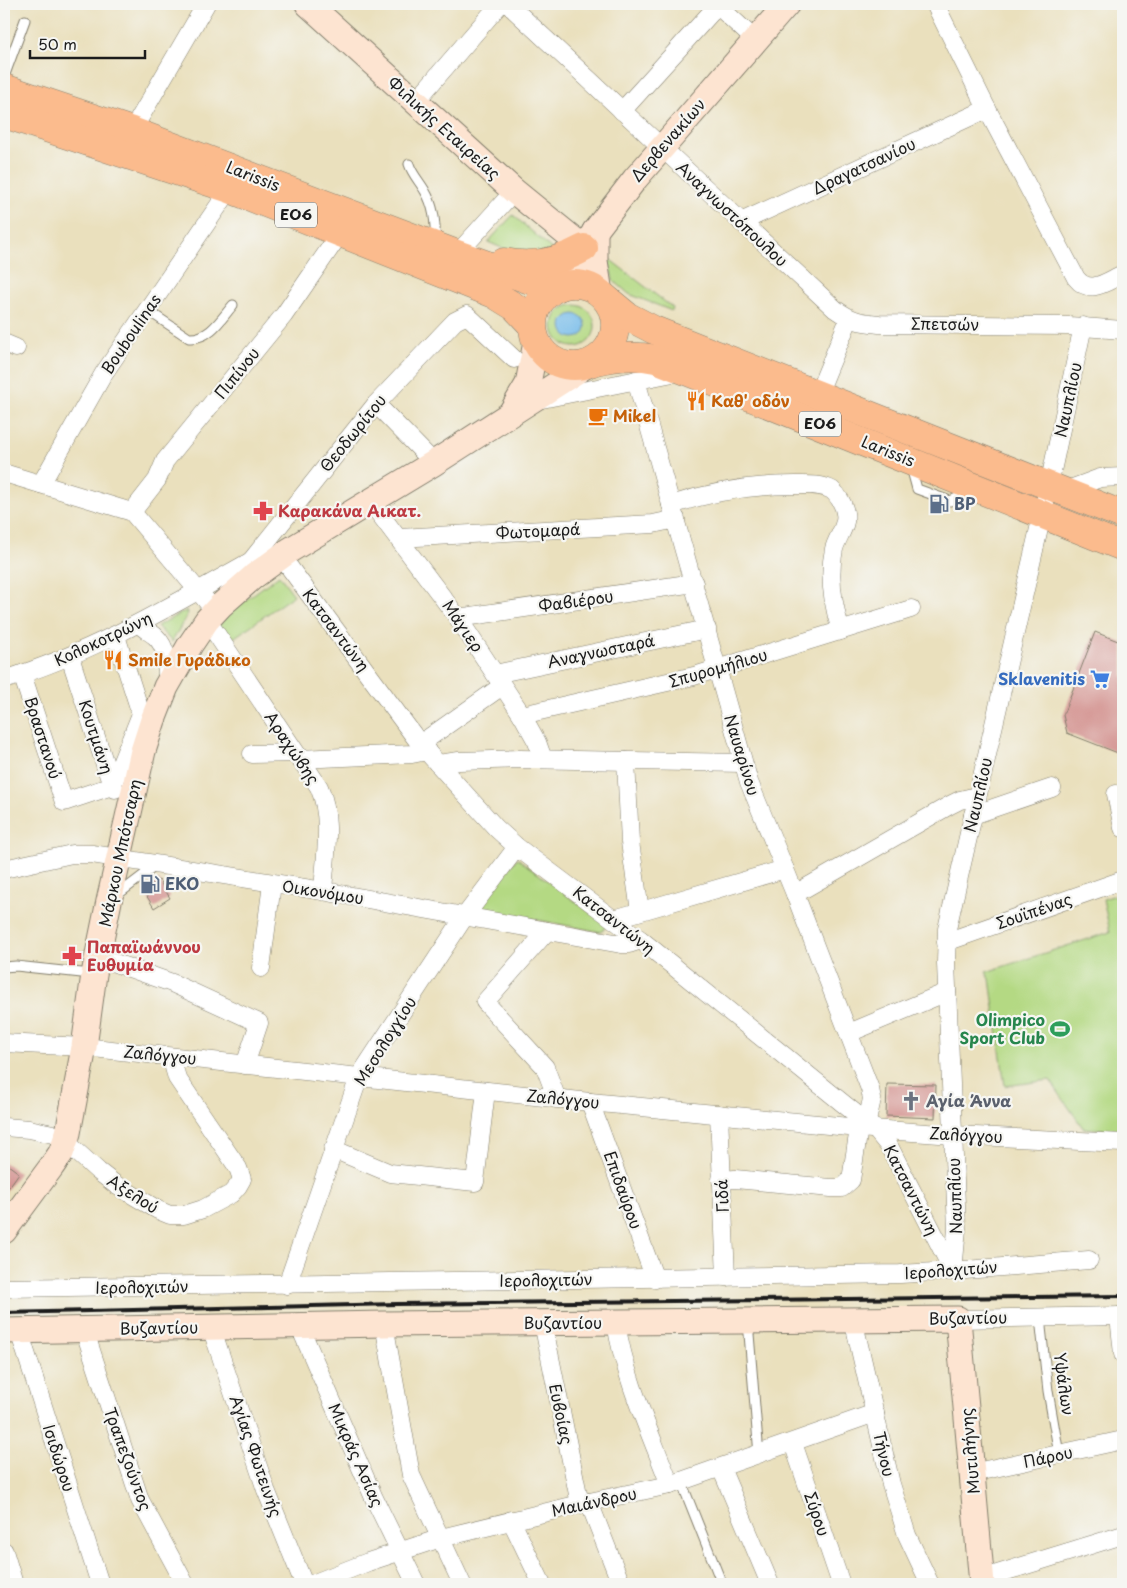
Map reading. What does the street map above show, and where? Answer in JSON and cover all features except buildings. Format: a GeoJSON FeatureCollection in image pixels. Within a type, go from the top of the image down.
{"type":"FeatureCollection","features":[{"type":"Feature","properties":{"kind":"main road","name":"Larissis"},"geometry":{"type":"LineString","coordinates":[[4,88],[132,130],[544,285],[561,286]]}},
{"type":"Feature","properties":{"kind":"main road","name":"Larissis"},"geometry":{"type":"LineString","coordinates":[[4,114],[230,189],[494,294],[516,307],[534,333]]}},
{"type":"Feature","properties":{"kind":"main road"},"geometry":{"type":"LineString","coordinates":[[446,249],[512,264],[532,265],[557,260],[590,240]]}},
{"type":"Feature","properties":{"kind":"main road","name":"ΕΟ6"},"geometry":{"type":"LineString","coordinates":[[561,286],[584,285],[602,295]]}},
{"type":"Feature","properties":{"kind":"main road"},"geometry":{"type":"LineString","coordinates":[[534,333],[535,311],[539,303],[549,292],[561,286]]}},
{"type":"Feature","properties":{"kind":"main road","name":"Larissis"},"geometry":{"type":"LineString","coordinates":[[602,295],[621,312],[639,323],[1123,515]]}},
{"type":"Feature","properties":{"kind":"main road"},"geometry":{"type":"LineString","coordinates":[[591,363],[603,355],[610,345],[616,329],[613,311],[602,295]]}},
{"type":"Feature","properties":{"kind":"main road","name":"ΕΟ6"},"geometry":{"type":"LineString","coordinates":[[534,333],[544,354],[559,364],[576,367],[591,363]]}},
{"type":"Feature","properties":{"kind":"main road","name":"Larissis"},"geometry":{"type":"LineString","coordinates":[[591,363],[616,356],[639,355],[656,359],[1123,547]]}},
{"type":"Feature","properties":{"kind":"street"},"geometry":{"type":"LineString","coordinates":[[132,130],[206,4]]}},
{"type":"Feature","properties":{"kind":"street","name":"Φιλικής Εταιρείας"},"geometry":{"type":"LineString","coordinates":[[308,4],[514,191],[590,240]]}},
{"type":"Feature","properties":{"kind":"street"},"geometry":{"type":"LineString","coordinates":[[415,102],[500,4]]}},
{"type":"Feature","properties":{"kind":"street","name":"Αναγνωστόπουλου"},"geometry":{"type":"LineString","coordinates":[[508,4],[835,309],[849,319]]}},
{"type":"Feature","properties":{"kind":"street"},"geometry":{"type":"LineString","coordinates":[[622,111],[717,4],[755,40]]}},
{"type":"Feature","properties":{"kind":"street","name":"Δερβενακίων"},"geometry":{"type":"LineString","coordinates":[[561,286],[619,198],[661,147],[787,4]]}},
{"type":"Feature","properties":{"kind":"street"},"geometry":{"type":"LineString","coordinates":[[935,4],[987,109],[1079,283],[1084,286],[1095,287],[1123,274]]}},
{"type":"Feature","properties":{"kind":"street","name":"Δραγατσανίου"},"geometry":{"type":"LineString","coordinates":[[741,222],[987,109]]}},
{"type":"Feature","properties":{"kind":"street","name":"Bouboulinas"},"geometry":{"type":"LineString","coordinates":[[41,484],[104,373],[230,189]]}},
{"type":"Feature","properties":{"kind":"street"},"geometry":{"type":"LineString","coordinates":[[446,249],[514,191]]}},
{"type":"Feature","properties":{"kind":"street","name":"Πιπίνου"},"geometry":{"type":"LineString","coordinates":[[132,512],[157,480],[165,461],[284,315],[341,232]]}},
{"type":"Feature","properties":{"kind":"street"},"geometry":{"type":"LineString","coordinates":[[590,240],[602,295]]}},
{"type":"Feature","properties":{"kind":"street","name":"Θεοδωρίτου"},"geometry":{"type":"LineString","coordinates":[[251,561],[376,404],[455,321],[467,315],[514,359]]}},
{"type":"Feature","properties":{"kind":"street"},"geometry":{"type":"LineString","coordinates":[[818,394],[849,319]]}},
{"type":"Feature","properties":{"kind":"street","name":"Σπετσών"},"geometry":{"type":"LineString","coordinates":[[849,319],[879,324],[1083,326],[1123,330]]}},
{"type":"Feature","properties":{"kind":"street","name":"Ναυπλίου"},"geometry":{"type":"LineString","coordinates":[[954,1271],[957,1229],[947,992],[946,942],[949,918],[1043,514],[1057,488],[1083,326]]}},
{"type":"Feature","properties":{"kind":"street"},"geometry":{"type":"LineString","coordinates":[[510,416],[528,384],[534,333]]}},
{"type":"Feature","properties":{"kind":"street","name":"Μάρκου Μπότσαρη"},"geometry":{"type":"LineString","coordinates":[[4,1231],[52,1166],[65,1141],[71,1120],[108,901],[144,745],[166,687],[190,646],[211,616],[248,582],[291,550],[510,416],[591,363]]}},
{"type":"Feature","properties":{"kind":"street"},"geometry":{"type":"LineString","coordinates":[[534,400],[685,370]]}},
{"type":"Feature","properties":{"kind":"street","name":"Ναυαρίνου"},"geometry":{"type":"LineString","coordinates":[[636,380],[743,763],[849,1033],[872,1098],[867,1126],[853,1175],[850,1183],[842,1188],[735,1179],[721,1180]]}},
{"type":"Feature","properties":{"kind":"street"},"geometry":{"type":"LineString","coordinates":[[376,404],[434,463]]}},
{"type":"Feature","properties":{"kind":"street"},"geometry":{"type":"LineString","coordinates":[[4,473],[132,512]]}},
{"type":"Feature","properties":{"kind":"street"},"geometry":{"type":"LineString","coordinates":[[1057,488],[1100,478],[1123,477]]}},
{"type":"Feature","properties":{"kind":"street","name":"Φωτομαρά"},"geometry":{"type":"LineString","coordinates":[[399,538],[653,524],[696,498],[742,488],[782,485],[820,486],[834,492],[846,514],[833,556],[833,604],[841,631]]}},
{"type":"Feature","properties":{"kind":"street","name":"Μάγιερ"},"geometry":{"type":"LineString","coordinates":[[370,501],[458,618],[522,715],[538,742],[542,759]]}},
{"type":"Feature","properties":{"kind":"street","name":"Αραχώβης"},"geometry":{"type":"LineString","coordinates":[[132,512],[199,590],[211,616],[297,756],[319,787],[324,797],[327,832],[323,891]]}},
{"type":"Feature","properties":{"kind":"street","name":"Μάρκου Μπότσαρη"},"geometry":{"type":"LineString","coordinates":[[199,590],[251,561],[291,550]]}},
{"type":"Feature","properties":{"kind":"street","name":"Κατσαντώνη"},"geometry":{"type":"LineString","coordinates":[[291,550],[428,753],[491,822],[517,847],[614,918],[889,1146],[954,1271]]}},
{"type":"Feature","properties":{"kind":"street","name":"Φαβιέρου"},"geometry":{"type":"LineString","coordinates":[[458,618],[694,583]]}},
{"type":"Feature","properties":{"kind":"street","name":"Κολοκοτρώνη"},"geometry":{"type":"LineString","coordinates":[[4,680],[70,657],[116,636],[199,590]]}},
{"type":"Feature","properties":{"kind":"street","name":"Σπυρομήλιου"},"geometry":{"type":"LineString","coordinates":[[522,715],[647,688],[718,669],[911,609]]}},
{"type":"Feature","properties":{"kind":"street"},"geometry":{"type":"LineString","coordinates":[[139,624],[156,637],[164,648],[167,666],[166,687]]}},
{"type":"Feature","properties":{"kind":"street","name":"Αναγνωσταρά"},"geometry":{"type":"LineString","coordinates":[[252,754],[297,756],[428,753],[499,680],[706,629]]}},
{"type":"Feature","properties":{"kind":"street"},"geometry":{"type":"LineString","coordinates":[[112,786],[141,714],[116,636]]}},
{"type":"Feature","properties":{"kind":"street","name":"Κουτμάνη"},"geometry":{"type":"LineString","coordinates":[[70,657],[112,786],[122,800],[128,814]]}},
{"type":"Feature","properties":{"kind":"street","name":"Βραστανού"},"geometry":{"type":"LineString","coordinates":[[22,674],[64,802],[112,786]]}},
{"type":"Feature","properties":{"kind":"street"},"geometry":{"type":"LineString","coordinates":[[428,753],[476,760],[542,759],[743,763]]}},
{"type":"Feature","properties":{"kind":"street"},"geometry":{"type":"LineString","coordinates":[[626,761],[630,842],[640,911]]}},
{"type":"Feature","properties":{"kind":"street"},"geometry":{"type":"LineString","coordinates":[[973,815],[1052,788]]}},
{"type":"Feature","properties":{"kind":"street"},"geometry":{"type":"LineString","coordinates":[[1116,794],[1123,828]]}},
{"type":"Feature","properties":{"kind":"street"},"geometry":{"type":"LineString","coordinates":[[795,894],[950,805],[960,800],[977,796]]}},
{"type":"Feature","properties":{"kind":"street","name":"Μεσολογγίου"},"geometry":{"type":"LineString","coordinates":[[286,1285],[359,1078],[465,916],[517,847]]}},
{"type":"Feature","properties":{"kind":"street","name":"Οικονόμου"},"geometry":{"type":"LineString","coordinates":[[4,869],[81,853],[323,891],[621,944],[629,944],[641,940]]}},
{"type":"Feature","properties":{"kind":"street"},"geometry":{"type":"LineString","coordinates":[[614,918],[785,870]]}},
{"type":"Feature","properties":{"kind":"street","name":"Σουϊπένας"},"geometry":{"type":"LineString","coordinates":[[946,942],[1123,880]]}},
{"type":"Feature","properties":{"kind":"street"},"geometry":{"type":"LineString","coordinates":[[262,968],[272,884]]}},
{"type":"Feature","properties":{"kind":"street"},"geometry":{"type":"LineString","coordinates":[[547,931],[485,1002],[545,1067],[557,1099]]}},
{"type":"Feature","properties":{"kind":"street"},"geometry":{"type":"LineString","coordinates":[[96,966],[172,983],[259,1023],[245,1065]]}},
{"type":"Feature","properties":{"kind":"street"},"geometry":{"type":"LineString","coordinates":[[849,1033],[947,992]]}},
{"type":"Feature","properties":{"kind":"street","name":"Ζαλόγγου"},"geometry":{"type":"LineString","coordinates":[[4,1043],[84,1047],[557,1099],[953,1135],[1123,1143]]}},
{"type":"Feature","properties":{"kind":"street","name":"Αξελού"},"geometry":{"type":"LineString","coordinates":[[4,1126],[53,1134],[65,1141],[107,1179],[170,1216],[184,1216],[196,1212],[231,1194],[242,1179],[241,1173],[177,1078],[171,1057]]}},
{"type":"Feature","properties":{"kind":"street"},"geometry":{"type":"LineString","coordinates":[[333,1149],[390,1173],[475,1182],[486,1091]]}},
{"type":"Feature","properties":{"kind":"street","name":"Επιδαύρου"},"geometry":{"type":"LineString","coordinates":[[590,1102],[655,1279]]}},
{"type":"Feature","properties":{"kind":"street","name":"Γιδά"},"geometry":{"type":"LineString","coordinates":[[719,1114],[726,1277]]}},
{"type":"Feature","properties":{"kind":"street","name":"Ιερολοχιτών"},"geometry":{"type":"LineString","coordinates":[[4,1288],[655,1279],[954,1271],[1089,1260]]}},
{"type":"Feature","properties":{"kind":"street"},"geometry":{"type":"LineString","coordinates":[[1121,1316],[1123,1354]]}},
{"type":"Feature","properties":{"kind":"street","name":"Βυζαντίου"},"geometry":{"type":"LineString","coordinates":[[11,1331],[384,1324],[748,1322],[1121,1316]]}},
{"type":"Feature","properties":{"kind":"street","name":"Τήνου"},"geometry":{"type":"LineString","coordinates":[[854,1319],[891,1484],[907,1535],[930,1584]]}},
{"type":"Feature","properties":{"kind":"street","name":"Μυτιλήνης"},"geometry":{"type":"LineString","coordinates":[[958,1319],[972,1473],[977,1583]]}},
{"type":"Feature","properties":{"kind":"street","name":"Ευβοίας"},"geometry":{"type":"LineString","coordinates":[[543,1323],[584,1503],[621,1584]]}},
{"type":"Feature","properties":{"kind":"street"},"geometry":{"type":"LineString","coordinates":[[616,1323],[620,1347],[633,1389],[676,1483]]}},
{"type":"Feature","properties":{"kind":"street"},"geometry":{"type":"LineString","coordinates":[[384,1324],[410,1475],[462,1584]]}},
{"type":"Feature","properties":{"kind":"street","name":"Μικράς Ασίας"},"geometry":{"type":"LineString","coordinates":[[299,1326],[374,1498],[416,1584]]}},
{"type":"Feature","properties":{"kind":"street","name":"Αγίας Φωτεινής"},"geometry":{"type":"LineString","coordinates":[[211,1327],[266,1490],[304,1584]]}},
{"type":"Feature","properties":{"kind":"street","name":"Τραπεζούντος"},"geometry":{"type":"LineString","coordinates":[[84,1329],[140,1500],[185,1584]]}},
{"type":"Feature","properties":{"kind":"street","name":"Ισιδώρου"},"geometry":{"type":"LineString","coordinates":[[11,1331],[100,1584]]}},
{"type":"Feature","properties":{"kind":"street","name":"Μαιάνδρου"},"geometry":{"type":"LineString","coordinates":[[312,1584],[400,1550],[441,1538],[511,1520],[676,1483],[875,1413]]}},
{"type":"Feature","properties":{"kind":"street","name":"Πάρου"},"geometry":{"type":"LineString","coordinates":[[972,1473],[1123,1440]]}},
{"type":"Feature","properties":{"kind":"street","name":"Σύρου"},"geometry":{"type":"LineString","coordinates":[[793,1443],[841,1584]]}},
{"type":"Feature","properties":{"kind":"street"},"geometry":{"type":"LineString","coordinates":[[721,1468],[770,1584]]}},
{"type":"Feature","properties":{"kind":"street"},"geometry":{"type":"LineString","coordinates":[[511,1520],[542,1584]]}},
{"type":"Feature","properties":{"kind":"street"},"geometry":{"type":"LineString","coordinates":[[977,1583],[1123,1535]]}},
{"type":"Feature","properties":{"kind":"street"},"geometry":{"type":"LineString","coordinates":[[4,1551],[14,1584]]}},
{"type":"Feature","properties":{"kind":"lane"},"geometry":{"type":"LineString","coordinates":[[4,77],[25,20]]}},
{"type":"Feature","properties":{"kind":"lane"},"geometry":{"type":"LineString","coordinates":[[409,164],[413,174],[426,192],[431,205],[435,230],[446,249]]}},
{"type":"Feature","properties":{"kind":"lane"},"geometry":{"type":"LineString","coordinates":[[147,310],[188,338],[194,338],[210,331],[233,305]]}},
{"type":"Feature","properties":{"kind":"lane"},"geometry":{"type":"LineString","coordinates":[[108,901],[158,864]]}},
{"type":"Feature","properties":{"kind":"lane"},"geometry":{"type":"LineString","coordinates":[[4,967],[96,966]]}},
{"type":"Feature","properties":{"kind":"lane","name":"Υψάλων"},"geometry":{"type":"LineString","coordinates":[[1040,1318],[1048,1390],[1059,1454]]}},
{"type":"Feature","properties":{"kind":"lane"},"geometry":{"type":"LineString","coordinates":[[748,1322],[759,1455]]}},
{"type":"Feature","properties":{"kind":"lane"},"geometry":{"type":"LineString","coordinates":[[676,1483],[722,1584]]}},
{"type":"Feature","properties":{"kind":"green space"},"geometry":{"type":"Polygon","coordinates":[[[513,215],[554,251],[518,255],[488,242],[513,215]]]}},
{"type":"Feature","properties":{"kind":"green space"},"geometry":{"type":"Polygon","coordinates":[[[608,258],[673,308],[672,311],[629,294],[613,280],[608,258]]]}},
{"type":"Feature","properties":{"kind":"green space"},"geometry":{"type":"Polygon","coordinates":[[[578,305],[586,308],[592,314],[595,326],[592,338],[586,344],[570,347],[562,344],[556,338],[553,322],[556,314],[562,308],[578,305]]]}},
{"type":"Feature","properties":{"kind":"green space"},"geometry":{"type":"Polygon","coordinates":[[[279,575],[294,595],[228,642],[217,625],[227,614],[279,575]]]}},
{"type":"Feature","properties":{"kind":"green space"},"geometry":{"type":"Polygon","coordinates":[[[187,610],[188,613],[172,642],[157,626],[187,610]]]}},
{"type":"Feature","properties":{"kind":"green space"},"geometry":{"type":"Polygon","coordinates":[[[517,858],[607,925],[601,932],[479,909],[517,858]]]}},
{"type":"Feature","properties":{"kind":"green space","name":"Olimpico Sport Club"},"geometry":{"type":"Polygon","coordinates":[[[1123,887],[1123,1131],[1083,1128],[1050,1080],[1005,1086],[990,979],[986,972],[1110,932],[1103,899],[1119,894],[1117,889],[1123,887]]]}},
{"type":"Feature","properties":{"kind":"water"},"geometry":{"type":"Polygon","coordinates":[[[574,314],[582,318],[586,326],[582,334],[574,338],[566,334],[562,326],[566,318],[574,314]]]}},
{"type":"Feature","properties":{"kind":"railway"},"geometry":{"type":"LineString","coordinates":[[4,1313],[397,1304],[1123,1296]]}},
{"type":"Feature","properties":{"kind":"place","name":"Καθ' οδόν"},"geometry":{"type":"Point","coordinates":[696,401]}},
{"type":"Feature","properties":{"kind":"place","name":"Mikel"},"geometry":{"type":"Point","coordinates":[598,416]}},
{"type":"Feature","properties":{"kind":"place","name":"BP"},"geometry":{"type":"Point","coordinates":[939,504]}},
{"type":"Feature","properties":{"kind":"place","name":"Καρακάνα Αικατ."},"geometry":{"type":"Point","coordinates":[263,511]}},
{"type":"Feature","properties":{"kind":"place","name":"Smile Γυράδικο"},"geometry":{"type":"Point","coordinates":[113,660]}},
{"type":"Feature","properties":{"kind":"place","name":"Sklavenitis"},"geometry":{"type":"Point","coordinates":[1100,679]}},
{"type":"Feature","properties":{"kind":"place","name":"EKO"},"geometry":{"type":"Point","coordinates":[150,884]}},
{"type":"Feature","properties":{"kind":"place","name":"Παπαϊωάννου Ευθυμία"},"geometry":{"type":"Point","coordinates":[72,956]}},
{"type":"Feature","properties":{"kind":"place","name":"Olimpico Sport Club"},"geometry":{"type":"Point","coordinates":[1060,1029]}},
{"type":"Feature","properties":{"kind":"place","name":"Αγία Άννα"},"geometry":{"type":"Point","coordinates":[911,1101]}}]}
